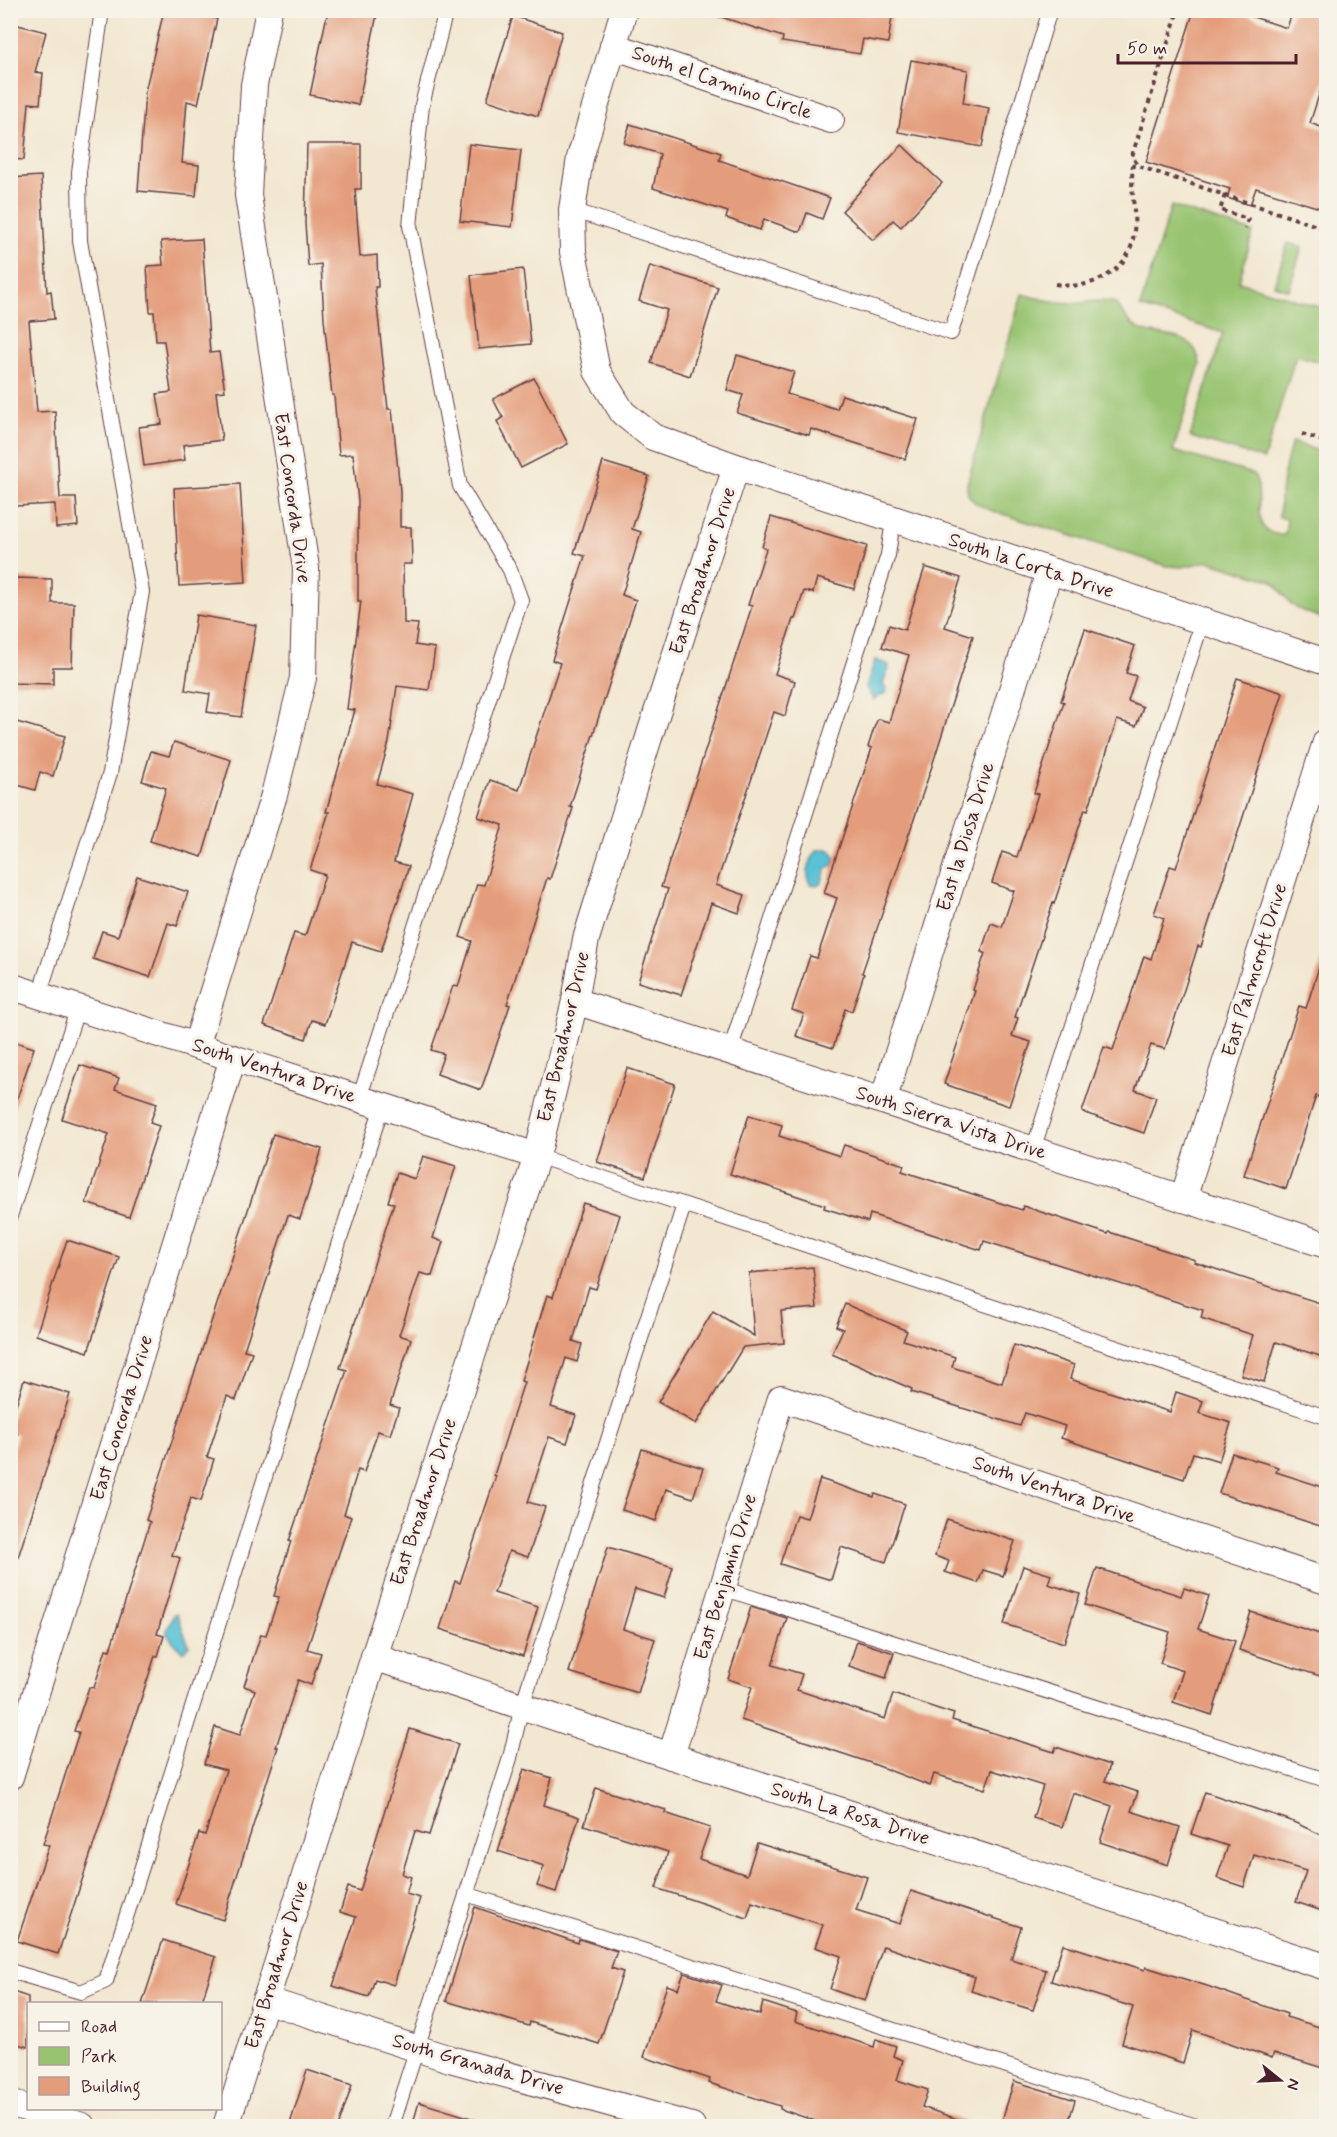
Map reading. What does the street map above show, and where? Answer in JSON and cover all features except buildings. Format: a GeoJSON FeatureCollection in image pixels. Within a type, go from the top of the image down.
{"type":"FeatureCollection","features":[{"type":"Feature","properties":{"kind":"street","name":"East Concorda Drive"},"geometry":{"type":"LineString","coordinates":[[196,1046],[274,795],[303,678],[306,568],[248,195],[254,85],[270,10]]}},
{"type":"Feature","properties":{"kind":"street","name":"East Broadmor Drive"},"geometry":{"type":"LineString","coordinates":[[226,2127],[374,1657],[537,1156],[575,1001],[586,939],[736,467],[653,437],[622,413],[597,371],[573,252],[572,210],[580,158],[624,10]]}},
{"type":"Feature","properties":{"kind":"street","name":"South el Camino Circle"},"geometry":{"type":"LineString","coordinates":[[613,46],[831,120]]}},
{"type":"Feature","properties":{"kind":"street","name":"South la Corta Drive"},"geometry":{"type":"LineString","coordinates":[[736,467],[1326,662]]}},
{"type":"Feature","properties":{"kind":"street","name":"East la Diosa Drive"},"geometry":{"type":"LineString","coordinates":[[883,1101],[1049,572]]}},
{"type":"Feature","properties":{"kind":"street","name":"East Palmcroft Drive"},"geometry":{"type":"LineString","coordinates":[[1183,1199],[1326,742]]}},
{"type":"Feature","properties":{"kind":"street","name":"South Ventura Drive"},"geometry":{"type":"LineString","coordinates":[[10,986],[537,1156]]}},
{"type":"Feature","properties":{"kind":"street","name":"South Sierra Vista Drive"},"geometry":{"type":"LineString","coordinates":[[575,1001],[1326,1245]]}},
{"type":"Feature","properties":{"kind":"street","name":"East Concorda Drive"},"geometry":{"type":"LineString","coordinates":[[10,1777],[233,1058]]}},
{"type":"Feature","properties":{"kind":"street","name":"South Ventura Drive"},"geometry":{"type":"LineString","coordinates":[[781,1398],[1326,1581]]}},
{"type":"Feature","properties":{"kind":"street","name":"East Benjamin Drive"},"geometry":{"type":"LineString","coordinates":[[671,1756],[781,1398]]}},
{"type":"Feature","properties":{"kind":"street","name":"South La Rosa Drive"},"geometry":{"type":"LineString","coordinates":[[374,1657],[671,1756],[1326,1967]]}},
{"type":"Feature","properties":{"kind":"street","name":"South Granada Drive"},"geometry":{"type":"LineString","coordinates":[[266,2000],[417,2048],[692,2127]]}},
{"type":"Feature","properties":{"kind":"street"},"geometry":{"type":"LineString","coordinates":[[10,2103],[27,2109]]}},
{"type":"Feature","properties":{"kind":"street"},"geometry":{"type":"LineString","coordinates":[[31,2110],[82,2127]]}},
{"type":"Feature","properties":{"kind":"lane"},"geometry":{"type":"LineString","coordinates":[[39,995],[110,772],[142,592],[80,241],[79,172],[102,10]]}},
{"type":"Feature","properties":{"kind":"lane"},"geometry":{"type":"LineString","coordinates":[[10,1971],[81,1992],[106,1981],[521,600],[510,570],[460,486],[410,226],[422,105],[446,10]]}},
{"type":"Feature","properties":{"kind":"lane"},"geometry":{"type":"LineString","coordinates":[[572,210],[951,333],[1050,10]]}},
{"type":"Feature","properties":{"kind":"lane"},"geometry":{"type":"LineString","coordinates":[[730,1051],[888,555],[893,520]]}},
{"type":"Feature","properties":{"kind":"lane"},"geometry":{"type":"LineString","coordinates":[[1033,1150],[1202,622]]}},
{"type":"Feature","properties":{"kind":"lane"},"geometry":{"type":"LineString","coordinates":[[10,1216],[78,1007]]}},
{"type":"Feature","properties":{"kind":"lane"},"geometry":{"type":"LineString","coordinates":[[537,1156],[1326,1417]]}},
{"type":"Feature","properties":{"kind":"lane"},"geometry":{"type":"LineString","coordinates":[[392,2127],[510,1758],[522,1706],[684,1205]]}},
{"type":"Feature","properties":{"kind":"lane"},"geometry":{"type":"LineString","coordinates":[[722,1588],[1326,1780]]}},
{"type":"Feature","properties":{"kind":"lane"},"geometry":{"type":"LineString","coordinates":[[466,1894],[1196,2127]]}},
{"type":"Feature","properties":{"kind":"path"},"geometry":{"type":"LineString","coordinates":[[1177,14],[1132,156],[1137,166],[1326,229]]}},
{"type":"Feature","properties":{"kind":"path"},"geometry":{"type":"LineString","coordinates":[[1055,284],[1075,286],[1089,284],[1109,275],[1124,261],[1133,239],[1135,225],[1131,173],[1134,159]]}},
{"type":"Feature","properties":{"kind":"path"},"geometry":{"type":"LineString","coordinates":[[1225,195],[1220,210],[1248,219],[1245,229]]}},
{"type":"Feature","properties":{"kind":"path"},"geometry":{"type":"LineString","coordinates":[[1302,434],[1326,442]]}},
{"type":"Feature","properties":{"kind":"green space"},"geometry":{"type":"Polygon","coordinates":[[[1171,206],[1253,232],[1239,282],[1326,309],[1326,364],[1296,355],[1264,459],[1190,437],[1223,333],[1140,307],[1171,206]]]}},
{"type":"Feature","properties":{"kind":"green space"},"geometry":{"type":"Polygon","coordinates":[[[1288,243],[1302,247],[1289,290],[1274,285],[1288,243]]]}},
{"type":"Feature","properties":{"kind":"green space"},"geometry":{"type":"Polygon","coordinates":[[[1022,294],[1064,302],[1116,303],[1137,328],[1178,338],[1192,346],[1200,364],[1173,451],[1253,474],[1257,482],[1260,521],[1264,528],[1272,533],[1285,535],[1287,519],[1279,517],[1281,488],[1292,442],[1317,450],[1320,456],[1326,459],[1326,620],[1291,604],[1273,581],[1208,561],[1183,567],[1167,566],[990,510],[972,500],[968,492],[968,480],[1022,294]]]}},
{"type":"Feature","properties":{"kind":"water"},"geometry":{"type":"Polygon","coordinates":[[[875,660],[889,665],[883,684],[887,692],[873,700],[866,687],[875,660]]]}},
{"type":"Feature","properties":{"kind":"water"},"geometry":{"type":"Polygon","coordinates":[[[817,850],[832,851],[835,858],[833,865],[826,869],[819,885],[810,884],[808,870],[812,858],[817,850]]]}},
{"type":"Feature","properties":{"kind":"water"},"geometry":{"type":"Polygon","coordinates":[[[174,1614],[177,1614],[189,1646],[185,1651],[181,1651],[167,1634],[174,1614]]]}}]}
